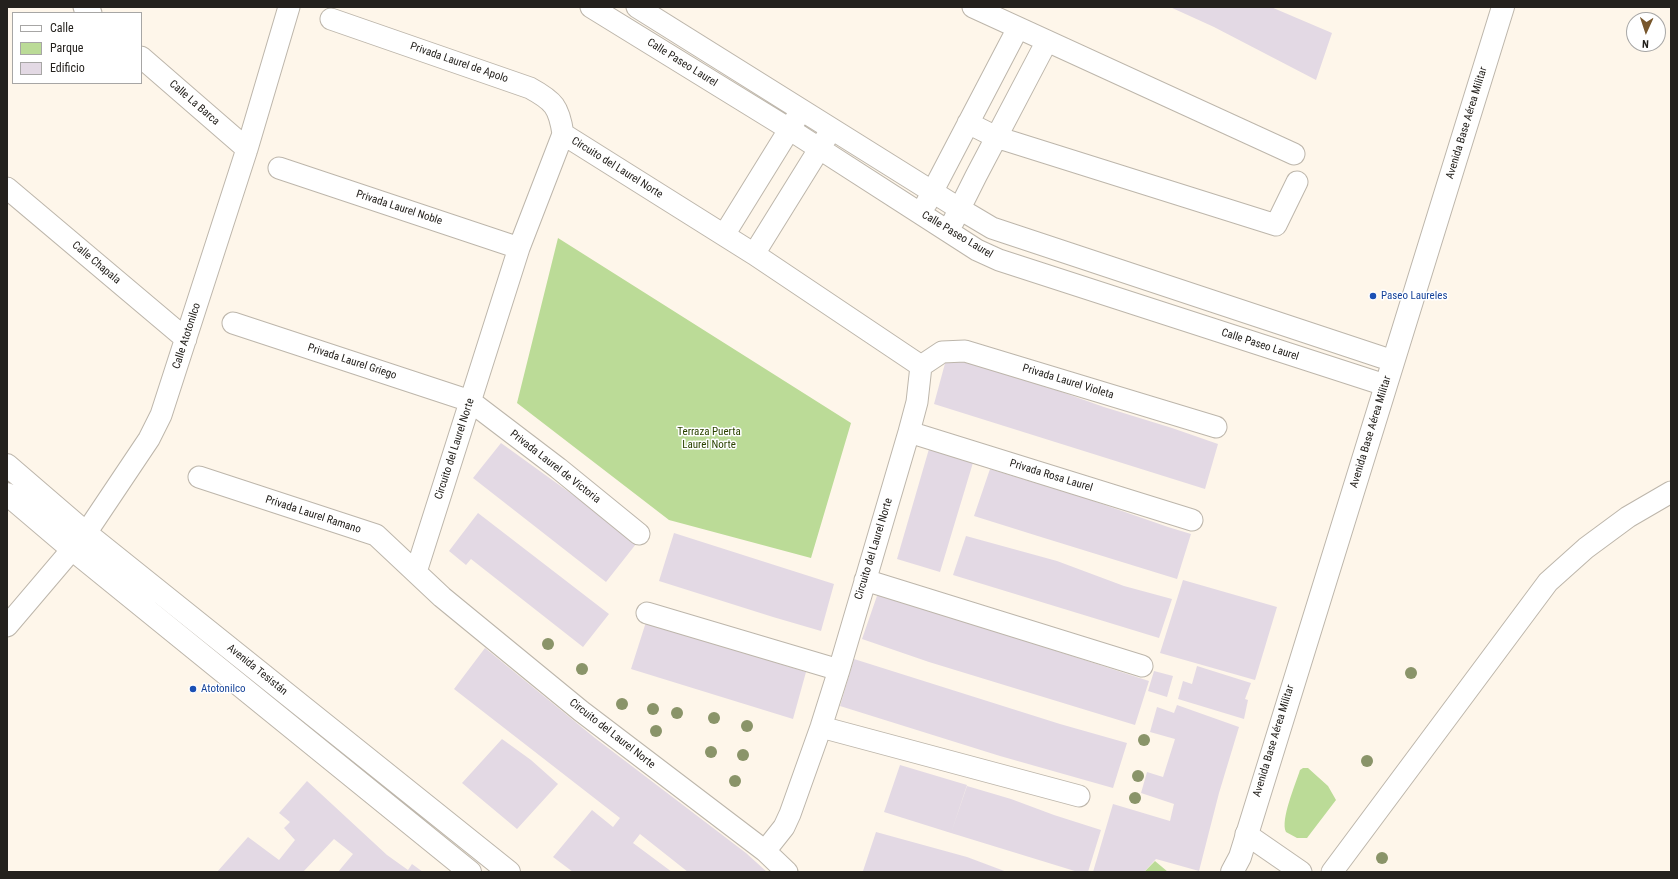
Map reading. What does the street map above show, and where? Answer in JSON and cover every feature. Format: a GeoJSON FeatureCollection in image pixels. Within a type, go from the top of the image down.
{"type":"FeatureCollection","features":[{"type":"Feature","properties":{"kind":"street","name":"Calle Atotonilco"},"geometry":{"type":"LineString","coordinates":[[7,626],[86,533],[149,439],[161,415],[247,149],[289,7]]}},
{"type":"Feature","properties":{"kind":"street","name":"Calle Paseo Laurel"},"geometry":{"type":"LineString","coordinates":[[591,7],[819,148],[977,250],[999,260],[1385,385]]}},
{"type":"Feature","properties":{"kind":"street"},"geometry":{"type":"LineString","coordinates":[[637,7],[992,228],[1393,361]]}},
{"type":"Feature","properties":{"kind":"street"},"geometry":{"type":"LineString","coordinates":[[973,7],[1294,154]]}},
{"type":"Feature","properties":{"kind":"street","name":"Avenida Base Aérea Militar"},"geometry":{"type":"LineString","coordinates":[[1237,867],[1503,7]]}},
{"type":"Feature","properties":{"kind":"street","name":"Privada Laurel de Apolo"},"geometry":{"type":"LineString","coordinates":[[331,18],[530,88],[547,97],[555,107],[560,118],[563,134]]}},
{"type":"Feature","properties":{"kind":"street"},"geometry":{"type":"LineString","coordinates":[[921,214],[1018,28]]}},
{"type":"Feature","properties":{"kind":"street"},"geometry":{"type":"LineString","coordinates":[[948,231],[1047,41]]}},
{"type":"Feature","properties":{"kind":"street","name":"Calle La Barca"},"geometry":{"type":"LineString","coordinates":[[142,57],[247,149]]}},
{"type":"Feature","properties":{"kind":"street"},"geometry":{"type":"LineString","coordinates":[[724,235],[801,110]]}},
{"type":"Feature","properties":{"kind":"street"},"geometry":{"type":"LineString","coordinates":[[968,123],[996,137],[1276,225],[1297,182]]}},
{"type":"Feature","properties":{"kind":"street"},"geometry":{"type":"LineString","coordinates":[[754,254],[831,129]]}},
{"type":"Feature","properties":{"kind":"street","name":"Circuito del Laurel Norte"},"geometry":{"type":"LineString","coordinates":[[563,134],[724,235],[921,366],[917,402],[909,432],[821,727],[790,814],[784,827],[765,851],[581,711],[442,597],[416,572],[519,248],[563,134]]}},
{"type":"Feature","properties":{"kind":"street","name":"Privada Laurel Noble"},"geometry":{"type":"LineString","coordinates":[[280,168],[519,248]]}},
{"type":"Feature","properties":{"kind":"street","name":"Calle Chapala"},"geometry":{"type":"LineString","coordinates":[[7,188],[186,339]]}},
{"type":"Feature","properties":{"kind":"street","name":"Privada Laurel Griego"},"geometry":{"type":"LineString","coordinates":[[233,323],[470,401]]}},
{"type":"Feature","properties":{"kind":"street","name":"Privada Laurel Violeta"},"geometry":{"type":"LineString","coordinates":[[921,366],[942,352],[965,351],[1216,427]]}},
{"type":"Feature","properties":{"kind":"street","name":"Privada Laurel de Victoria"},"geometry":{"type":"LineString","coordinates":[[470,401],[558,468],[639,534]]}},
{"type":"Feature","properties":{"kind":"street","name":"Privada Rosa Laurel"},"geometry":{"type":"LineString","coordinates":[[909,432],[1192,520]]}},
{"type":"Feature","properties":{"kind":"street","name":"Avenida Tesistán"},"geometry":{"type":"LineString","coordinates":[[7,465],[86,533],[510,872]]}},
{"type":"Feature","properties":{"kind":"street","name":"Privada Laurel Ramano"},"geometry":{"type":"LineString","coordinates":[[199,477],[376,535],[416,572]]}},
{"type":"Feature","properties":{"kind":"street"},"geometry":{"type":"LineString","coordinates":[[1332,872],[1548,582],[1586,548],[1628,517],[1671,492]]}},
{"type":"Feature","properties":{"kind":"street","name":"Avenida Tesistán"},"geometry":{"type":"LineString","coordinates":[[7,494],[73,550],[470,872]]}},
{"type":"Feature","properties":{"kind":"street"},"geometry":{"type":"LineString","coordinates":[[865,580],[1142,666]]}},
{"type":"Feature","properties":{"kind":"street"},"geometry":{"type":"LineString","coordinates":[[647,613],[839,670]]}},
{"type":"Feature","properties":{"kind":"street"},"geometry":{"type":"LineString","coordinates":[[821,727],[1079,796]]}},
{"type":"Feature","properties":{"kind":"street"},"geometry":{"type":"LineString","coordinates":[[1246,834],[1301,872]]}},
{"type":"Feature","properties":{"kind":"street"},"geometry":{"type":"LineString","coordinates":[[765,851],[787,872]]}},
{"type":"Feature","properties":{"kind":"green space","name":"Terraza Puerta Laurel Norte"},"geometry":{"type":"Polygon","coordinates":[[[558,238],[851,423],[811,558],[669,520],[517,403],[558,238]]]}},
{"type":"Feature","properties":{"kind":"green space"},"geometry":{"type":"Polygon","coordinates":[[[1303,768],[1308,768],[1328,786],[1336,800],[1307,838],[1297,838],[1286,832],[1285,819],[1289,801],[1300,770],[1303,768]]]}},
{"type":"Feature","properties":{"kind":"green space"},"geometry":{"type":"Polygon","coordinates":[[[1155,861],[1168,872],[1144,872],[1155,861]]]}},
{"type":"Feature","properties":{"kind":"building"},"geometry":{"type":"Polygon","coordinates":[[[1170,7],[1271,7],[1332,33],[1316,80],[1214,27],[1170,7]]]}},
{"type":"Feature","properties":{"kind":"building"},"geometry":{"type":"Polygon","coordinates":[[[947,356],[1056,390],[1218,444],[1205,489],[934,404],[947,356]]]}},
{"type":"Feature","properties":{"kind":"building"},"geometry":{"type":"Polygon","coordinates":[[[931,442],[975,456],[940,572],[897,559],[931,442]]]}},
{"type":"Feature","properties":{"kind":"building"},"geometry":{"type":"Polygon","coordinates":[[[501,443],[598,513],[636,544],[606,582],[473,478],[501,443]]]}},
{"type":"Feature","properties":{"kind":"building"},"geometry":{"type":"Polygon","coordinates":[[[990,469],[1079,496],[1191,534],[1177,579],[974,516],[990,469]]]}},
{"type":"Feature","properties":{"kind":"building"},"geometry":{"type":"Polygon","coordinates":[[[478,513],[609,614],[583,647],[471,559],[466,565],[449,551],[478,513]]]}},
{"type":"Feature","properties":{"kind":"building"},"geometry":{"type":"Polygon","coordinates":[[[674,533],[834,584],[821,631],[659,581],[674,533]]]}},
{"type":"Feature","properties":{"kind":"building"},"geometry":{"type":"Polygon","coordinates":[[[966,536],[1057,561],[1124,586],[1172,599],[1159,638],[953,575],[966,536]]]}},
{"type":"Feature","properties":{"kind":"building"},"geometry":{"type":"Polygon","coordinates":[[[1183,580],[1277,607],[1255,680],[1160,653],[1183,580]]]}},
{"type":"Feature","properties":{"kind":"building"},"geometry":{"type":"Polygon","coordinates":[[[878,593],[1149,681],[1135,725],[929,662],[862,639],[878,593]]]}},
{"type":"Feature","properties":{"kind":"building"},"geometry":{"type":"Polygon","coordinates":[[[646,622],[806,672],[793,719],[631,669],[646,622]]]}},
{"type":"Feature","properties":{"kind":"building"},"geometry":{"type":"Polygon","coordinates":[[[485,648],[595,738],[746,853],[767,872],[688,872],[640,834],[633,843],[672,872],[573,872],[553,857],[592,810],[613,827],[620,818],[454,689],[485,648]]]}},
{"type":"Feature","properties":{"kind":"building"},"geometry":{"type":"Polygon","coordinates":[[[854,659],[1060,724],[1127,743],[1113,788],[1000,756],[840,706],[854,659]]]}},
{"type":"Feature","properties":{"kind":"building"},"geometry":{"type":"Polygon","coordinates":[[[1197,666],[1251,683],[1245,699],[1248,700],[1244,719],[1178,699],[1183,681],[1192,684],[1197,666]]]}},
{"type":"Feature","properties":{"kind":"building"},"geometry":{"type":"Polygon","coordinates":[[[1154,671],[1173,676],[1167,697],[1148,691],[1154,671]]]}},
{"type":"Feature","properties":{"kind":"building"},"geometry":{"type":"Polygon","coordinates":[[[1177,705],[1239,727],[1219,793],[1199,871],[1156,859],[1144,872],[1093,872],[1113,804],[1170,821],[1174,804],[1141,793],[1147,772],[1163,777],[1175,739],[1150,732],[1157,707],[1174,713],[1177,705]]]}},
{"type":"Feature","properties":{"kind":"building"},"geometry":{"type":"Polygon","coordinates":[[[502,739],[531,760],[558,784],[517,829],[462,783],[502,739]]]}},
{"type":"Feature","properties":{"kind":"building"},"geometry":{"type":"Polygon","coordinates":[[[900,765],[967,785],[951,833],[884,812],[900,765]]]}},
{"type":"Feature","properties":{"kind":"building"},"geometry":{"type":"Polygon","coordinates":[[[307,781],[387,855],[408,870],[412,864],[423,872],[338,872],[353,854],[334,839],[303,872],[217,872],[248,837],[279,860],[295,840],[284,828],[290,822],[279,813],[307,781]]]}},
{"type":"Feature","properties":{"kind":"building"},"geometry":{"type":"Polygon","coordinates":[[[967,786],[1011,799],[1101,830],[1088,872],[1078,872],[951,833],[967,786]]]}},
{"type":"Feature","properties":{"kind":"building"},"geometry":{"type":"Polygon","coordinates":[[[876,832],[967,857],[1007,872],[863,871],[876,832]]]}},
{"type":"Feature","properties":{"kind":"place","name":"Paseo Laureles"},"geometry":{"type":"Point","coordinates":[1373,296]}},
{"type":"Feature","properties":{"kind":"place","name":"Atotonilco"},"geometry":{"type":"Point","coordinates":[193,689]}}]}
